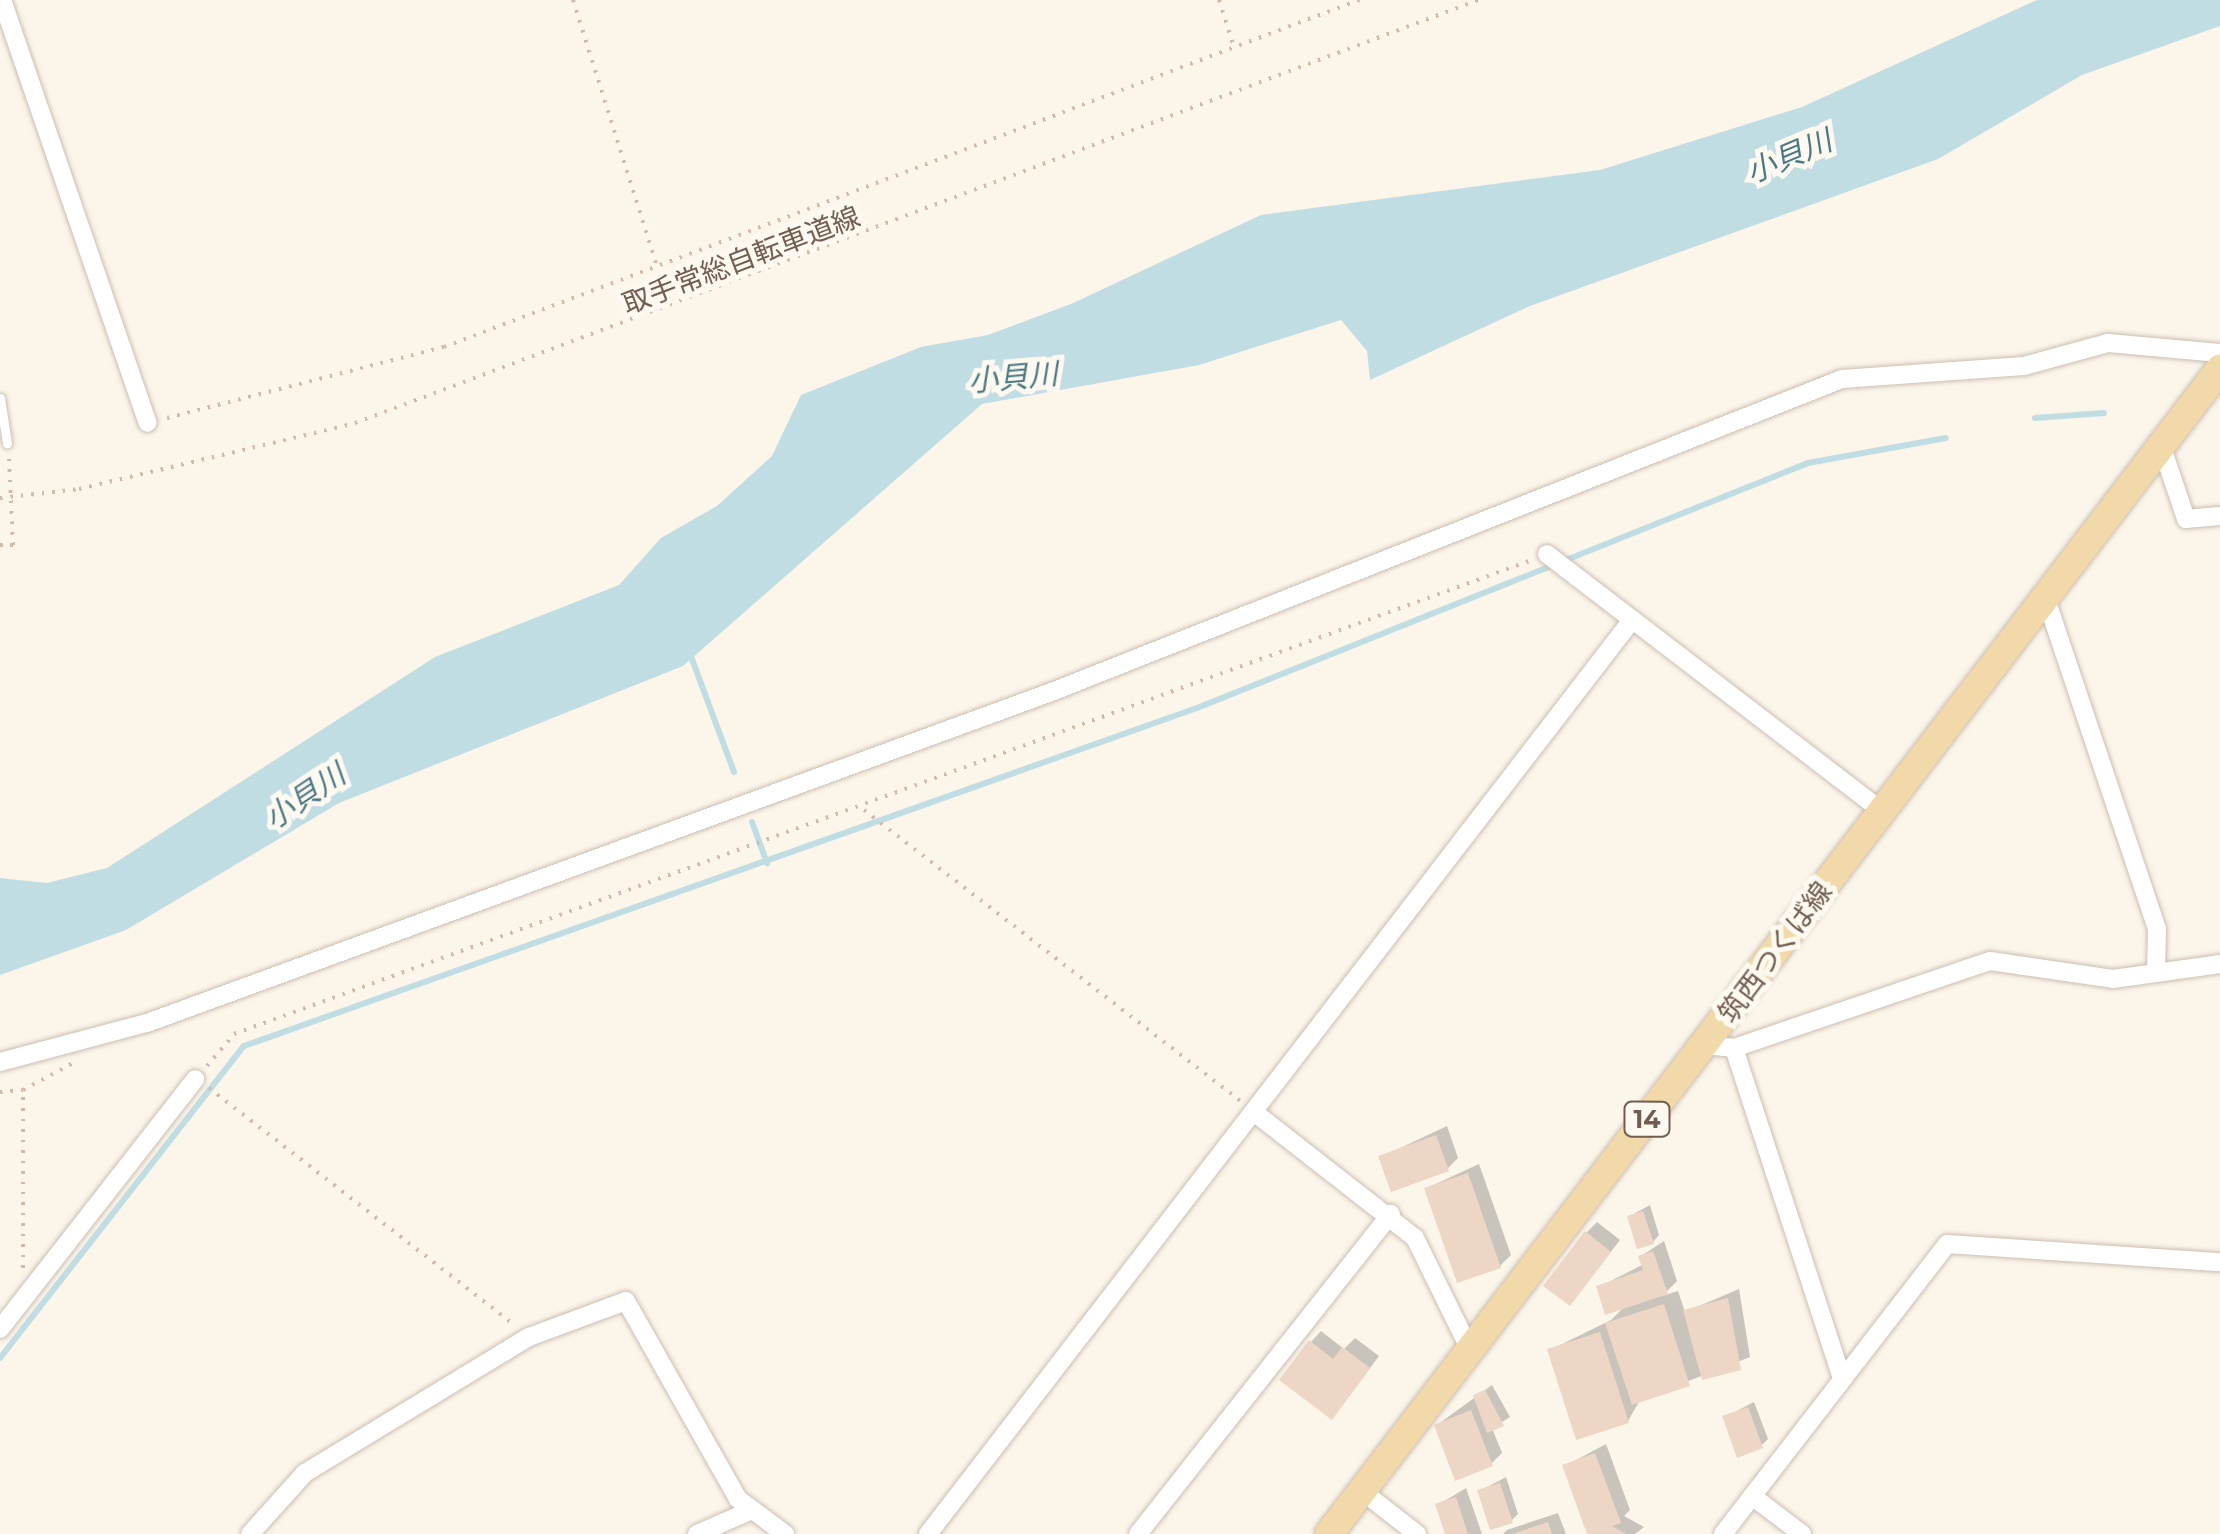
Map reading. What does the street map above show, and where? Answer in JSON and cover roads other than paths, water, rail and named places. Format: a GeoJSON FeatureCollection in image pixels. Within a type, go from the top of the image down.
{"type":"FeatureCollection","features":[{"type":"Feature","properties":{"kind":"main road","name":"筑西つくば線"},"geometry":{"type":"LineString","coordinates":[[1330,1534],[2220,369]]}},
{"type":"Feature","properties":{"kind":"street"},"geometry":{"type":"LineString","coordinates":[[2,0],[8,46],[148,422]]}},
{"type":"Feature","properties":{"kind":"street"},"geometry":{"type":"LineString","coordinates":[[0,1062],[147,1023],[1054,691],[1842,379],[2024,366],[2108,343],[2220,353]]}},
{"type":"Feature","properties":{"kind":"street"},"geometry":{"type":"LineString","coordinates":[[2161,445],[2186,519],[2220,516]]}},
{"type":"Feature","properties":{"kind":"street"},"geometry":{"type":"LineString","coordinates":[[1557,561],[1882,811]]}},
{"type":"Feature","properties":{"kind":"street"},"geometry":{"type":"LineString","coordinates":[[2045,596],[2157,929],[2156,972]]}},
{"type":"Feature","properties":{"kind":"street"},"geometry":{"type":"LineString","coordinates":[[928,1534],[1632,620]]}},
{"type":"Feature","properties":{"kind":"street"},"geometry":{"type":"LineString","coordinates":[[1704,1045],[1734,1048],[1990,961],[2113,980],[2220,964]]}},
{"type":"Feature","properties":{"kind":"street"},"geometry":{"type":"LineString","coordinates":[[1734,1048],[1842,1378]]}},
{"type":"Feature","properties":{"kind":"street"},"geometry":{"type":"LineString","coordinates":[[0,1329],[195,1078]]}},
{"type":"Feature","properties":{"kind":"street"},"geometry":{"type":"LineString","coordinates":[[1255,1112],[1391,1214],[1431,1263],[1470,1350]]}},
{"type":"Feature","properties":{"kind":"street"},"geometry":{"type":"LineString","coordinates":[[1138,1534],[1391,1214]]}},
{"type":"Feature","properties":{"kind":"street"},"geometry":{"type":"LineString","coordinates":[[1723,1534],[1947,1244],[2220,1262]]}},
{"type":"Feature","properties":{"kind":"street"},"geometry":{"type":"LineString","coordinates":[[250,1534],[305,1473],[529,1337],[626,1301],[752,1510],[785,1534]]}},
{"type":"Feature","properties":{"kind":"street"},"geometry":{"type":"LineString","coordinates":[[1362,1491],[1418,1534]]}},
{"type":"Feature","properties":{"kind":"street"},"geometry":{"type":"LineString","coordinates":[[1752,1496],[1802,1534]]}},
{"type":"Feature","properties":{"kind":"street"},"geometry":{"type":"LineString","coordinates":[[697,1534],[752,1510]]}},
{"type":"Feature","properties":{"kind":"lane"},"geometry":{"type":"LineString","coordinates":[[0,398],[7,443]]}},
{"type":"Feature","properties":{"kind":"water","name":"小貝川"},"geometry":{"type":"Polygon","coordinates":[[[2037,0],[2220,0],[2220,26],[2082,75],[1938,159],[1530,306],[1370,380],[1367,351],[1341,320],[1199,365],[982,404],[683,666],[339,803],[126,930],[0,975],[0,878],[47,883],[107,868],[435,657],[619,585],[661,538],[717,506],[772,456],[801,395],[921,347],[988,335],[1071,304],[1261,215],[1600,170],[1802,107],[2037,0]]]}},
{"type":"Feature","properties":{"kind":"waterway"},"geometry":{"type":"LineString","coordinates":[[2035,418],[2104,413]]}},
{"type":"Feature","properties":{"kind":"waterway"},"geometry":{"type":"LineString","coordinates":[[0,1358],[244,1046],[1197,708],[1808,463],[1946,438]]}},
{"type":"Feature","properties":{"kind":"waterway"},"geometry":{"type":"LineString","coordinates":[[689,651],[734,772]]}},
{"type":"Feature","properties":{"kind":"waterway"},"geometry":{"type":"LineString","coordinates":[[752,822],[767,863]]}}]}
